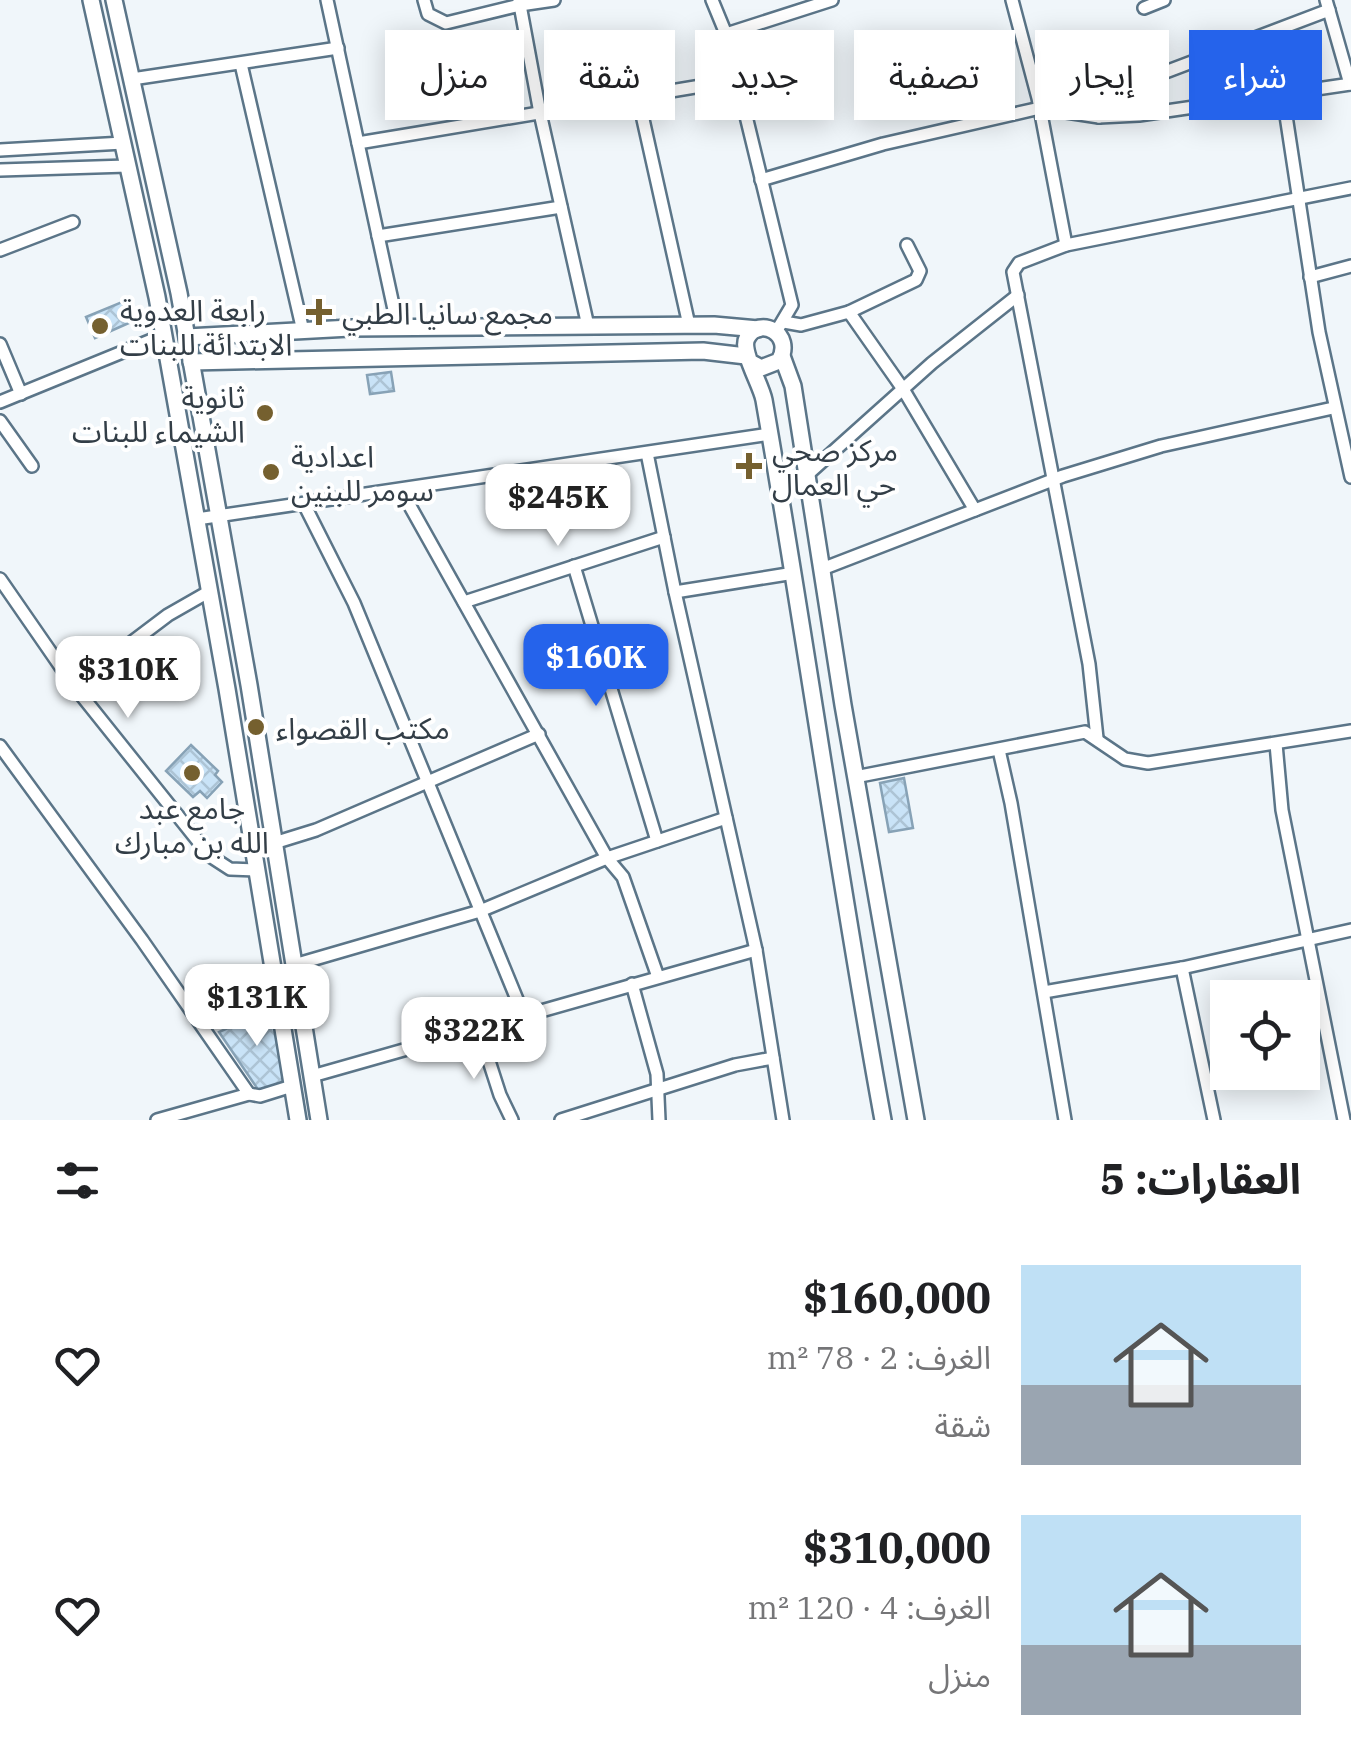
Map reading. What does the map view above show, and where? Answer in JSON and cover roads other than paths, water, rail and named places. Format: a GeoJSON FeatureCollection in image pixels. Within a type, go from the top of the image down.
{"type":"FeatureCollection","features":[{"type":"Feature","properties":{"kind":"street"},"geometry":{"type":"LineString","coordinates":[[92,0],[164,335],[298,1120]]}},
{"type":"Feature","properties":{"kind":"street"},"geometry":{"type":"LineString","coordinates":[[114,0],[191,362],[320,1120]]}},
{"type":"Feature","properties":{"kind":"street"},"geometry":{"type":"LineString","coordinates":[[327,0],[398,328]]}},
{"type":"Feature","properties":{"kind":"street"},"geometry":{"type":"LineString","coordinates":[[424,0],[428,14],[446,23],[520,2],[554,0]]}},
{"type":"Feature","properties":{"kind":"street"},"geometry":{"type":"LineString","coordinates":[[712,0],[724,30]]}},
{"type":"Feature","properties":{"kind":"street"},"geometry":{"type":"LineString","coordinates":[[738,30],[832,0]]}},
{"type":"Feature","properties":{"kind":"street"},"geometry":{"type":"LineString","coordinates":[[1012,0],[1035,89]]}},
{"type":"Feature","properties":{"kind":"street"},"geometry":{"type":"LineString","coordinates":[[1144,8],[1164,0]]}},
{"type":"Feature","properties":{"kind":"street"},"geometry":{"type":"LineString","coordinates":[[520,2],[540,113],[588,326]]}},
{"type":"Feature","properties":{"kind":"street"},"geometry":{"type":"LineString","coordinates":[[1169,69],[1327,5],[1350,84],[1322,89]]}},
{"type":"Feature","properties":{"kind":"street"},"geometry":{"type":"LineString","coordinates":[[132,79],[338,48]]}},
{"type":"Feature","properties":{"kind":"street"},"geometry":{"type":"LineString","coordinates":[[241,64],[302,331]]}},
{"type":"Feature","properties":{"kind":"street"},"geometry":{"type":"LineString","coordinates":[[761,180],[883,144],[1035,109]]}},
{"type":"Feature","properties":{"kind":"street"},"geometry":{"type":"LineString","coordinates":[[358,143],[544,112]]}},
{"type":"Feature","properties":{"kind":"street"},"geometry":{"type":"LineString","coordinates":[[643,120],[689,326]]}},
{"type":"Feature","properties":{"kind":"street"},"geometry":{"type":"LineString","coordinates":[[747,120],[792,306],[780,327],[782,356],[793,386],[855,777],[916,1120]]}},
{"type":"Feature","properties":{"kind":"street"},"geometry":{"type":"LineString","coordinates":[[1042,120],[1066,246]]}},
{"type":"Feature","properties":{"kind":"street"},"geometry":{"type":"LineString","coordinates":[[1287,120],[1333,408],[1351,478]]}},
{"type":"Feature","properties":{"kind":"street"},"geometry":{"type":"LineString","coordinates":[[0,150],[123,143]]}},
{"type":"Feature","properties":{"kind":"street"},"geometry":{"type":"LineString","coordinates":[[77,146],[86,157],[81,167]]}},
{"type":"Feature","properties":{"kind":"street"},"geometry":{"type":"LineString","coordinates":[[0,170],[128,166]]}},
{"type":"Feature","properties":{"kind":"street"},"geometry":{"type":"LineString","coordinates":[[1097,738],[1089,664],[1013,272],[1019,263],[1066,246],[1351,188]]}},
{"type":"Feature","properties":{"kind":"street"},"geometry":{"type":"LineString","coordinates":[[378,236],[562,208]]}},
{"type":"Feature","properties":{"kind":"street"},"geometry":{"type":"LineString","coordinates":[[0,250],[73,222]]}},
{"type":"Feature","properties":{"kind":"street"},"geometry":{"type":"LineString","coordinates":[[186,337],[398,328],[758,329],[801,325],[849,312],[916,280],[920,271],[907,245]]}},
{"type":"Feature","properties":{"kind":"street"},"geometry":{"type":"LineString","coordinates":[[1310,277],[1351,266]]}},
{"type":"Feature","properties":{"kind":"street"},"geometry":{"type":"LineString","coordinates":[[807,474],[1018,295]]}},
{"type":"Feature","properties":{"kind":"street"},"geometry":{"type":"LineString","coordinates":[[849,312],[903,389],[975,510]]}},
{"type":"Feature","properties":{"kind":"street"},"geometry":{"type":"LineString","coordinates":[[758,329],[745,343],[748,359],[760,380],[770,434],[844,912],[883,1120]]}},
{"type":"Feature","properties":{"kind":"street"},"geometry":{"type":"LineString","coordinates":[[0,402],[164,335]]}},
{"type":"Feature","properties":{"kind":"street"},"geometry":{"type":"LineString","coordinates":[[0,344],[21,394]]}},
{"type":"Feature","properties":{"kind":"street"},"geometry":{"type":"LineString","coordinates":[[191,362],[703,351],[748,359],[768,368],[782,356]]}},
{"type":"Feature","properties":{"kind":"street"},"geometry":{"type":"LineString","coordinates":[[822,570],[1052,481],[1162,446],[1333,408]]}},
{"type":"Feature","properties":{"kind":"street"},"geometry":{"type":"LineString","coordinates":[[0,422],[32,466]]}},
{"type":"Feature","properties":{"kind":"street"},"geometry":{"type":"LineString","coordinates":[[197,519],[770,434]]}},
{"type":"Feature","properties":{"kind":"street"},"geometry":{"type":"LineString","coordinates":[[647,453],[756,950],[783,1120]]}},
{"type":"Feature","properties":{"kind":"street"},"geometry":{"type":"LineString","coordinates":[[401,490],[607,858],[622,878],[658,976]]}},
{"type":"Feature","properties":{"kind":"street"},"geometry":{"type":"LineString","coordinates":[[304,504],[354,604],[522,1014]]}},
{"type":"Feature","properties":{"kind":"street"},"geometry":{"type":"LineString","coordinates":[[464,602],[664,537]]}},
{"type":"Feature","properties":{"kind":"street"},"geometry":{"type":"LineString","coordinates":[[574,566],[657,841]]}},
{"type":"Feature","properties":{"kind":"street"},"geometry":{"type":"LineString","coordinates":[[675,592],[794,573]]}},
{"type":"Feature","properties":{"kind":"street"},"geometry":{"type":"LineString","coordinates":[[0,579],[74,686],[210,856],[230,869],[257,870]]}},
{"type":"Feature","properties":{"kind":"street"},"geometry":{"type":"LineString","coordinates":[[74,686],[168,615],[210,591]]}},
{"type":"Feature","properties":{"kind":"street"},"geometry":{"type":"LineString","coordinates":[[855,777],[1085,732],[1125,758],[1148,763],[1351,731]]}},
{"type":"Feature","properties":{"kind":"street"},"geometry":{"type":"LineString","coordinates":[[250,828],[273,834],[316,830],[539,734]]}},
{"type":"Feature","properties":{"kind":"street"},"geometry":{"type":"LineString","coordinates":[[1276,744],[1282,810],[1344,1120]]}},
{"type":"Feature","properties":{"kind":"street"},"geometry":{"type":"LineString","coordinates":[[0,746],[249,1094]]}},
{"type":"Feature","properties":{"kind":"street"},"geometry":{"type":"LineString","coordinates":[[998,750],[1065,1120]]}},
{"type":"Feature","properties":{"kind":"street"},"geometry":{"type":"LineString","coordinates":[[294,965],[480,911],[607,858],[726,818]]}},
{"type":"Feature","properties":{"kind":"street"},"geometry":{"type":"LineString","coordinates":[[1044,992],[1182,968],[1351,930]]}},
{"type":"Feature","properties":{"kind":"street"},"geometry":{"type":"LineString","coordinates":[[312,1076],[756,950]]}},
{"type":"Feature","properties":{"kind":"street"},"geometry":{"type":"LineString","coordinates":[[1182,968],[1214,1120]]}},
{"type":"Feature","properties":{"kind":"street"},"geometry":{"type":"LineString","coordinates":[[632,984],[658,1074],[659,1120]]}},
{"type":"Feature","properties":{"kind":"street"},"geometry":{"type":"LineString","coordinates":[[478,1027],[512,1120]]}},
{"type":"Feature","properties":{"kind":"street"},"geometry":{"type":"LineString","coordinates":[[561,1120],[773,1058]]}},
{"type":"Feature","properties":{"kind":"street"},"geometry":{"type":"LineString","coordinates":[[157,1120],[292,1086]]}},
{"type":"Feature","properties":{"kind":"place","name":"مجمع سانيا الطبي"},"geometry":{"type":"Point","coordinates":[319,312]}},
{"type":"Feature","properties":{"kind":"place","name":"رابعة العدوية الابتدائة للبنات"},"geometry":{"type":"Point","coordinates":[100,326]}},
{"type":"Feature","properties":{"kind":"place","name":"ثانوية الشيماء للبنات"},"geometry":{"type":"Point","coordinates":[265,413]}},
{"type":"Feature","properties":{"kind":"place","name":"مركز صحي حي العمال"},"geometry":{"type":"Point","coordinates":[749,466]}},
{"type":"Feature","properties":{"kind":"place","name":"اعدادية سومر للبنين"},"geometry":{"type":"Point","coordinates":[271,472]}},
{"type":"Feature","properties":{"kind":"place","name":"مكتب القصواء"},"geometry":{"type":"Point","coordinates":[256,727]}},
{"type":"Feature","properties":{"kind":"place","name":"جامع عبد الله بن مبارك"},"geometry":{"type":"Point","coordinates":[192,773]}}]}
